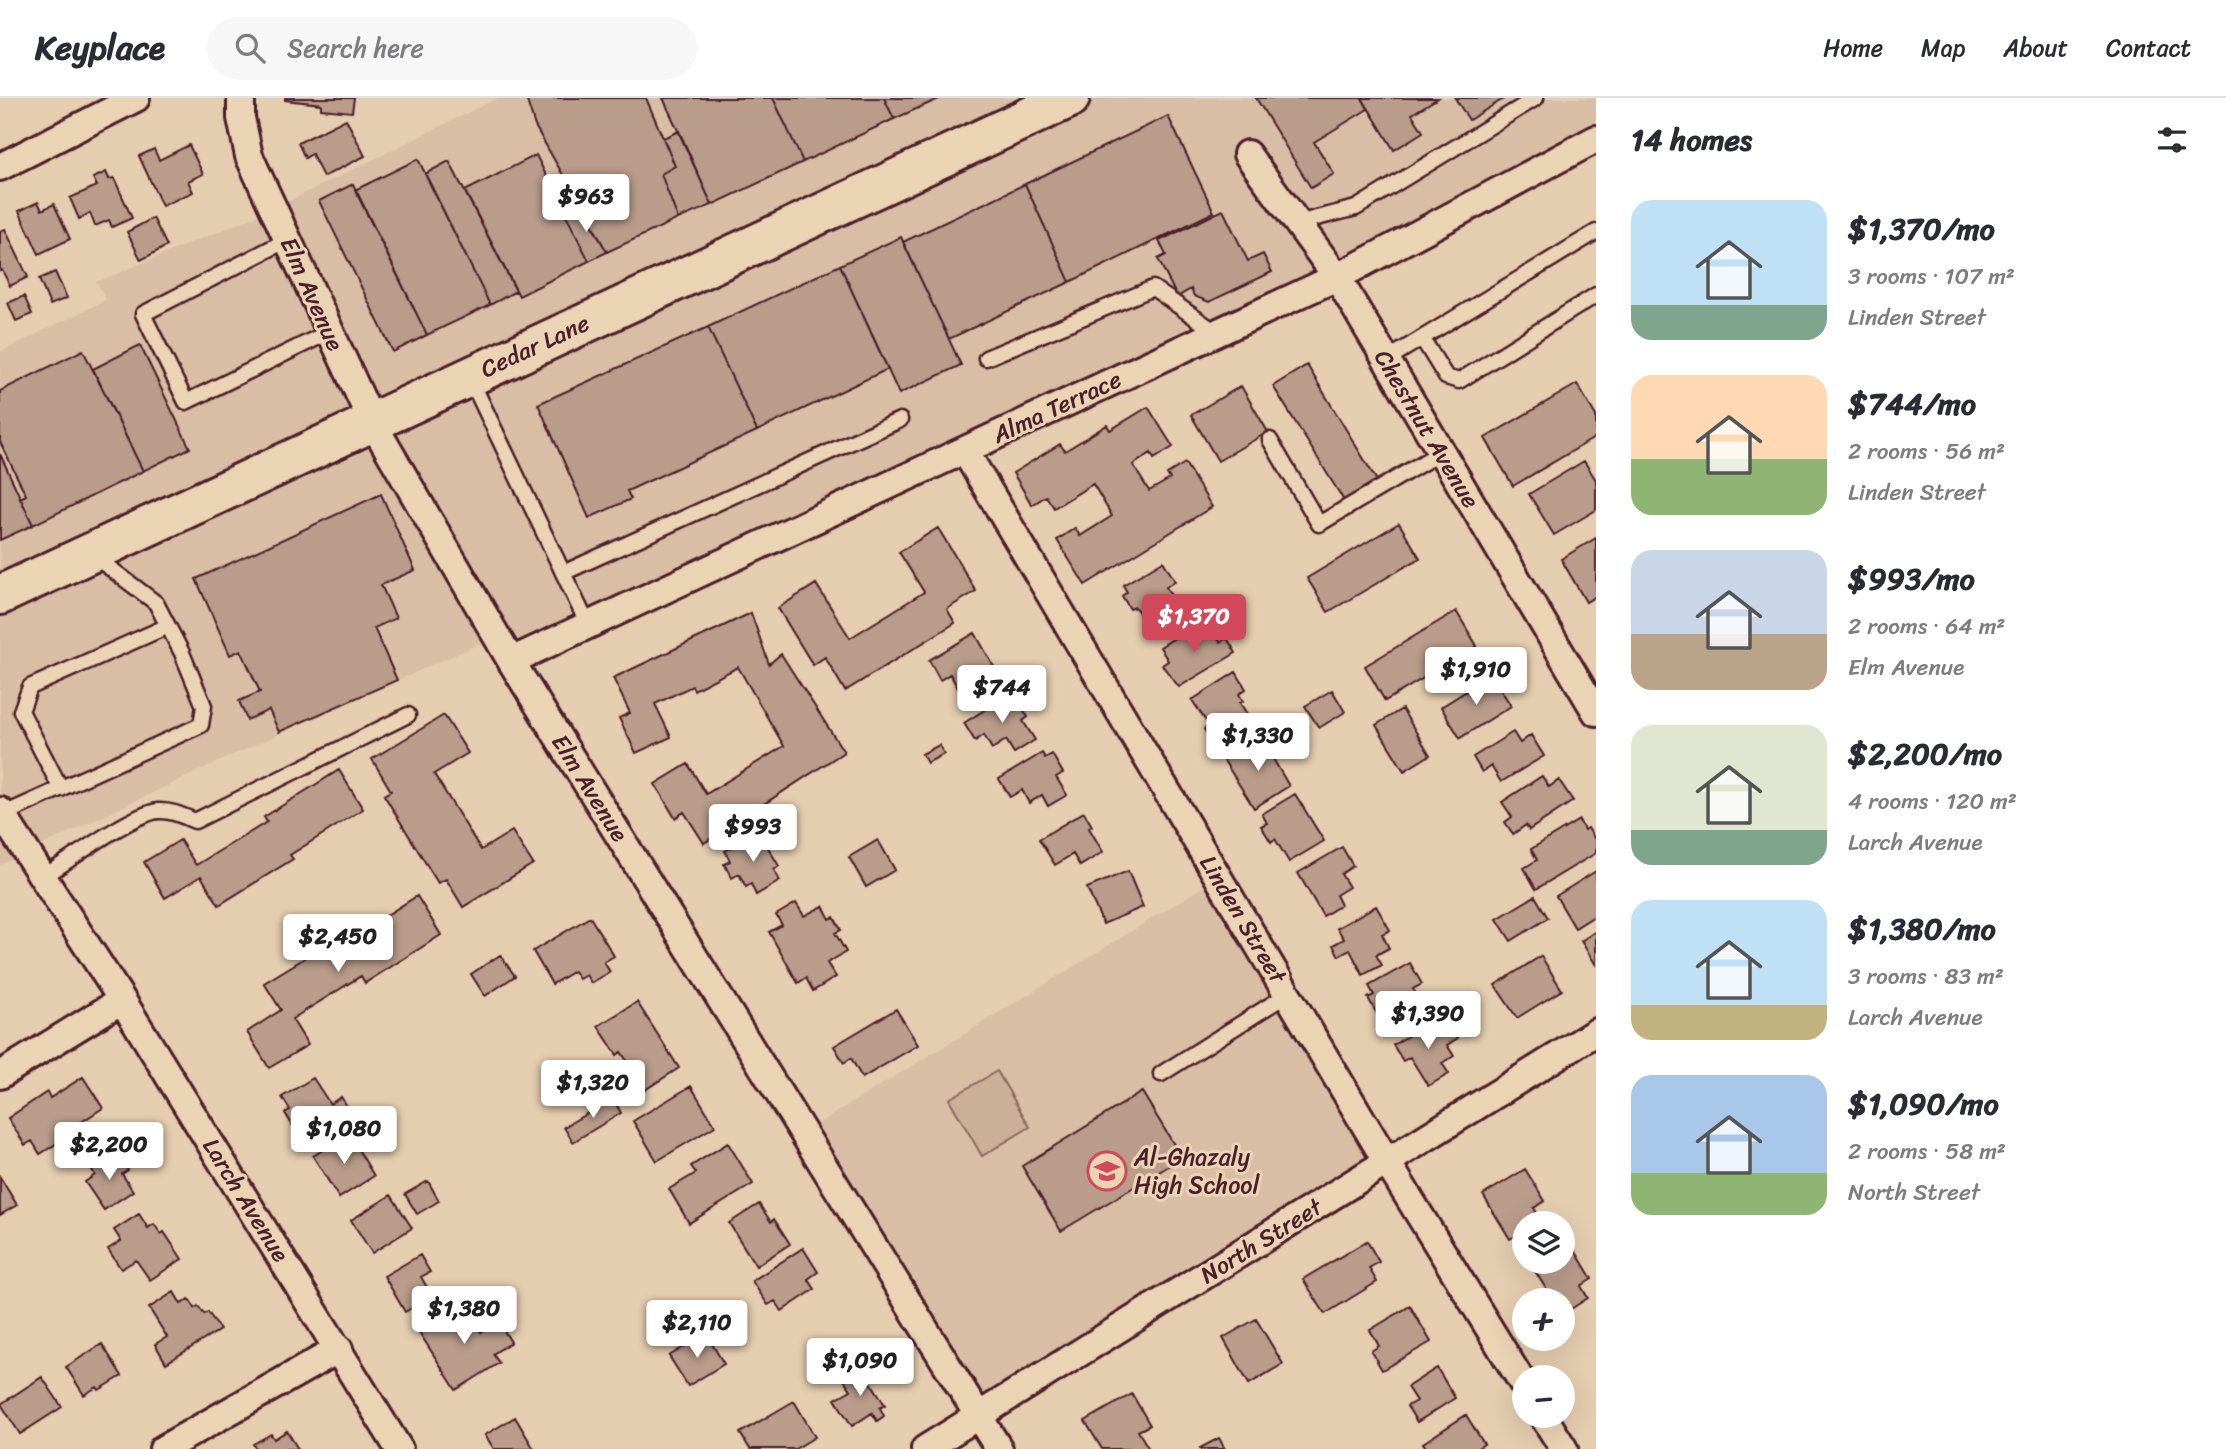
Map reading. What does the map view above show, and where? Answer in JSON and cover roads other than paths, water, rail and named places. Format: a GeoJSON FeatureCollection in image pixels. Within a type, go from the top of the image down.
{"type":"FeatureCollection","features":[{"type":"Feature","properties":{"kind":"main road","name":"Cedar Lane"},"geometry":{"type":"LineString","coordinates":[[0,595],[1070,98]]}},
{"type":"Feature","properties":{"kind":"street"},"geometry":{"type":"LineString","coordinates":[[0,167],[136,98]]}},
{"type":"Feature","properties":{"kind":"street","name":"Elm Avenue"},"geometry":{"type":"LineString","coordinates":[[241,98],[241,118],[249,156],[328,332],[372,422],[511,661],[999,1449]]}},
{"type":"Feature","properties":{"kind":"street","name":"Alma Terrace"},"geometry":{"type":"LineString","coordinates":[[511,661],[1336,277],[1596,139]]}},
{"type":"Feature","properties":{"kind":"street","name":"Chestnut Avenue"},"geometry":{"type":"LineString","coordinates":[[1247,155],[1336,277],[1596,712]]}},
{"type":"Feature","properties":{"kind":"street","name":"Linden Street"},"geometry":{"type":"LineString","coordinates":[[965,451],[1387,1162],[1512,1365]]}},
{"type":"Feature","properties":{"kind":"street","name":"Larch Avenue"},"geometry":{"type":"LineString","coordinates":[[1,813],[122,1000],[399,1449]]}},
{"type":"Feature","properties":{"kind":"street"},"geometry":{"type":"LineString","coordinates":[[0,1075],[122,1000]]}},
{"type":"Feature","properties":{"kind":"street","name":"North Street"},"geometry":{"type":"LineString","coordinates":[[925,1449],[1596,1032]]}},
{"type":"Feature","properties":{"kind":"street"},"geometry":{"type":"LineString","coordinates":[[163,1449],[339,1349]]}},
{"type":"Feature","properties":{"kind":"street"},"geometry":{"type":"LineString","coordinates":[[1551,1428],[1564,1449]]}},
{"type":"Feature","properties":{"kind":"lane"},"geometry":{"type":"LineString","coordinates":[[1297,223],[1356,208],[1536,98]]}},
{"type":"Feature","properties":{"kind":"lane"},"geometry":{"type":"LineString","coordinates":[[1386,360],[1596,233]]}},
{"type":"Feature","properties":{"kind":"lane"},"geometry":{"type":"LineString","coordinates":[[287,240],[143,314],[186,402],[328,332]]}},
{"type":"Feature","properties":{"kind":"lane"},"geometry":{"type":"LineString","coordinates":[[986,358],[1153,288],[1217,333]]}},
{"type":"Feature","properties":{"kind":"lane"},"geometry":{"type":"LineString","coordinates":[[1422,338],[1446,377],[1459,381],[1596,295]]}},
{"type":"Feature","properties":{"kind":"lane"},"geometry":{"type":"LineString","coordinates":[[469,376],[588,625]]}},
{"type":"Feature","properties":{"kind":"lane"},"geometry":{"type":"LineString","coordinates":[[563,573],[900,420]]}},
{"type":"Feature","properties":{"kind":"lane"},"geometry":{"type":"LineString","coordinates":[[1270,440],[1319,524],[1441,452]]}},
{"type":"Feature","properties":{"kind":"lane"},"geometry":{"type":"LineString","coordinates":[[1,813],[61,789],[201,725],[204,706],[156,603],[90,553]]}},
{"type":"Feature","properties":{"kind":"lane"},"geometry":{"type":"LineString","coordinates":[[61,789],[22,711],[30,687],[168,626]]}},
{"type":"Feature","properties":{"kind":"lane"},"geometry":{"type":"LineString","coordinates":[[43,877],[137,818],[157,811],[177,813],[195,821],[408,715]]}},
{"type":"Feature","properties":{"kind":"lane"},"geometry":{"type":"LineString","coordinates":[[1161,1074],[1288,994]]}},
{"type":"Feature","properties":{"kind":"place","name":"Al-Ghazaly High School"},"geometry":{"type":"Point","coordinates":[1107,1171]}}]}
